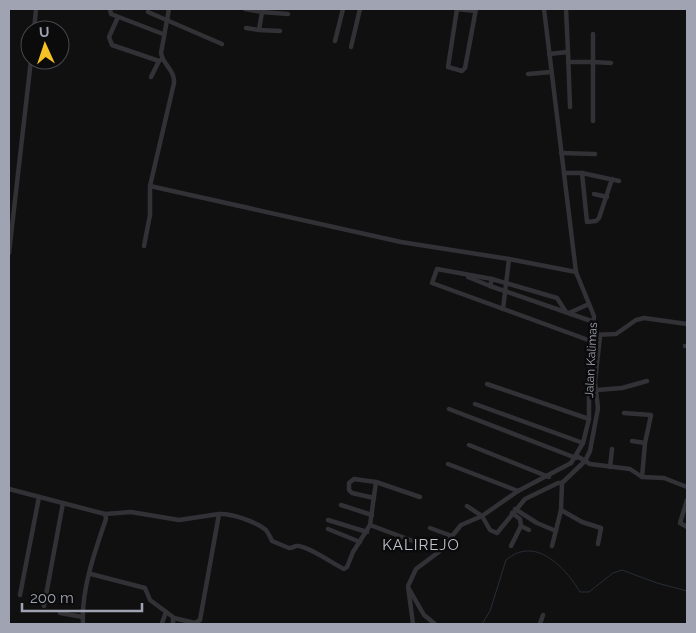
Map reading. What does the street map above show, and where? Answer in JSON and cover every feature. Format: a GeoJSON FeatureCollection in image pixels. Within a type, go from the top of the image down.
{"type":"FeatureCollection","features":[{"type":"Feature","properties":{"kind":"street"},"geometry":{"type":"LineString","coordinates":[[110,9],[111,14],[163,34]]}},
{"type":"Feature","properties":{"kind":"street"},"geometry":{"type":"LineString","coordinates":[[150,76],[160,60],[163,34],[169,9]]}},
{"type":"Feature","properties":{"kind":"street"},"geometry":{"type":"LineString","coordinates":[[245,9],[288,14]]}},
{"type":"Feature","properties":{"kind":"street"},"geometry":{"type":"LineString","coordinates":[[335,41],[343,9]]}},
{"type":"Feature","properties":{"kind":"street"},"geometry":{"type":"LineString","coordinates":[[351,47],[360,9]]}},
{"type":"Feature","properties":{"kind":"street"},"geometry":{"type":"LineString","coordinates":[[457,9],[476,10],[465,68],[462,71],[448,67],[457,9]]}},
{"type":"Feature","properties":{"kind":"street","name":"Jalan Kalimas"},"geometry":{"type":"LineString","coordinates":[[544,9],[576,272],[589,304],[596,335],[591,341],[589,419],[580,458]]}},
{"type":"Feature","properties":{"kind":"street"},"geometry":{"type":"LineString","coordinates":[[566,9],[570,107]]}},
{"type":"Feature","properties":{"kind":"street"},"geometry":{"type":"LineString","coordinates":[[148,12],[166,18],[222,44]]}},
{"type":"Feature","properties":{"kind":"street"},"geometry":{"type":"LineString","coordinates":[[259,30],[262,12]]}},
{"type":"Feature","properties":{"kind":"street"},"geometry":{"type":"LineString","coordinates":[[118,16],[109,37],[112,45],[160,60],[173,73],[174,83],[150,186],[150,215],[144,246]]}},
{"type":"Feature","properties":{"kind":"street"},"geometry":{"type":"LineString","coordinates":[[246,28],[280,32]]}},
{"type":"Feature","properties":{"kind":"street"},"geometry":{"type":"LineString","coordinates":[[593,34],[593,121]]}},
{"type":"Feature","properties":{"kind":"street"},"geometry":{"type":"LineString","coordinates":[[549,54],[568,52]]}},
{"type":"Feature","properties":{"kind":"street"},"geometry":{"type":"LineString","coordinates":[[568,62],[611,63]]}},
{"type":"Feature","properties":{"kind":"street"},"geometry":{"type":"LineString","coordinates":[[9,253],[30,70]]}},
{"type":"Feature","properties":{"kind":"street"},"geometry":{"type":"LineString","coordinates":[[528,74],[551,72]]}},
{"type":"Feature","properties":{"kind":"street"},"geometry":{"type":"LineString","coordinates":[[562,153],[595,154]]}},
{"type":"Feature","properties":{"kind":"street"},"geometry":{"type":"LineString","coordinates":[[564,173],[582,173],[619,181]]}},
{"type":"Feature","properties":{"kind":"street"},"geometry":{"type":"LineString","coordinates":[[582,173],[586,221],[598,220],[612,179]]}},
{"type":"Feature","properties":{"kind":"street"},"geometry":{"type":"LineString","coordinates":[[150,186],[401,242],[509,258],[576,272]]}},
{"type":"Feature","properties":{"kind":"street"},"geometry":{"type":"LineString","coordinates":[[594,194],[606,196]]}},
{"type":"Feature","properties":{"kind":"street"},"geometry":{"type":"LineString","coordinates":[[503,309],[509,258]]}},
{"type":"Feature","properties":{"kind":"street"},"geometry":{"type":"LineString","coordinates":[[567,312],[557,298],[492,278],[437,270],[432,283],[591,341]]}},
{"type":"Feature","properties":{"kind":"street"},"geometry":{"type":"LineString","coordinates":[[461,274],[594,322]]}},
{"type":"Feature","properties":{"kind":"street"},"geometry":{"type":"LineString","coordinates":[[490,286],[492,278]]}},
{"type":"Feature","properties":{"kind":"street"},"geometry":{"type":"LineString","coordinates":[[567,312],[589,304]]}},
{"type":"Feature","properties":{"kind":"street"},"geometry":{"type":"LineString","coordinates":[[448,464],[518,491],[549,477],[590,451],[596,420],[596,335],[618,334],[639,319],[687,324]]}},
{"type":"Feature","properties":{"kind":"street"},"geometry":{"type":"LineString","coordinates":[[597,390],[622,388],[647,381]]}},
{"type":"Feature","properties":{"kind":"street"},"geometry":{"type":"LineString","coordinates":[[487,384],[589,419]]}},
{"type":"Feature","properties":{"kind":"street"},"geometry":{"type":"LineString","coordinates":[[475,404],[583,443]]}},
{"type":"Feature","properties":{"kind":"street"},"geometry":{"type":"LineString","coordinates":[[449,408],[580,458],[610,467],[630,469],[642,477],[664,478],[687,487]]}},
{"type":"Feature","properties":{"kind":"street"},"geometry":{"type":"LineString","coordinates":[[624,412],[651,415],[645,443],[642,477]]}},
{"type":"Feature","properties":{"kind":"street"},"geometry":{"type":"LineString","coordinates":[[632,440],[645,443]]}},
{"type":"Feature","properties":{"kind":"street"},"geometry":{"type":"LineString","coordinates":[[469,445],[549,477]]}},
{"type":"Feature","properties":{"kind":"street"},"geometry":{"type":"LineString","coordinates":[[610,467],[612,449]]}},
{"type":"Feature","properties":{"kind":"street"},"geometry":{"type":"LineString","coordinates":[[552,546],[562,510],[562,483],[580,458]]}},
{"type":"Feature","properties":{"kind":"street"},"geometry":{"type":"LineString","coordinates":[[374,498],[352,493],[349,490],[349,483],[354,479],[376,482],[420,497]]}},
{"type":"Feature","properties":{"kind":"street"},"geometry":{"type":"LineString","coordinates":[[9,489],[105,514],[130,512],[179,520],[219,514],[231,515],[260,526],[269,534],[272,541],[291,549],[297,546],[312,550],[318,556],[344,569],[347,567],[370,525],[376,482]]}},
{"type":"Feature","properties":{"kind":"street"},"geometry":{"type":"LineString","coordinates":[[413,624],[408,586],[416,568],[440,551],[461,525],[483,518],[546,488],[562,483]]}},
{"type":"Feature","properties":{"kind":"street"},"geometry":{"type":"LineString","coordinates":[[466,506],[483,518],[490,530],[496,533],[514,503],[518,491]]}},
{"type":"Feature","properties":{"kind":"street"},"geometry":{"type":"LineString","coordinates":[[20,595],[39,496]]}},
{"type":"Feature","properties":{"kind":"street"},"geometry":{"type":"LineString","coordinates":[[687,500],[680,523],[681,526],[687,527]]}},
{"type":"Feature","properties":{"kind":"street"},"geometry":{"type":"LineString","coordinates":[[44,606],[63,503]]}},
{"type":"Feature","properties":{"kind":"street"},"geometry":{"type":"LineString","coordinates":[[514,503],[522,526],[529,530]]}},
{"type":"Feature","properties":{"kind":"street"},"geometry":{"type":"LineString","coordinates":[[514,503],[537,523],[556,530]]}},
{"type":"Feature","properties":{"kind":"street"},"geometry":{"type":"LineString","coordinates":[[341,505],[372,515]]}},
{"type":"Feature","properties":{"kind":"street"},"geometry":{"type":"LineString","coordinates":[[562,510],[582,522],[602,528],[598,544]]}},
{"type":"Feature","properties":{"kind":"street"},"geometry":{"type":"LineString","coordinates":[[83,624],[90,574],[106,519],[105,514]]}},
{"type":"Feature","properties":{"kind":"street"},"geometry":{"type":"LineString","coordinates":[[90,574],[145,588],[150,600],[174,618],[195,623],[200,620],[219,514]]}},
{"type":"Feature","properties":{"kind":"street"},"geometry":{"type":"LineString","coordinates":[[328,520],[366,532]]}},
{"type":"Feature","properties":{"kind":"street"},"geometry":{"type":"LineString","coordinates":[[370,525],[440,551]]}},
{"type":"Feature","properties":{"kind":"street"},"geometry":{"type":"LineString","coordinates":[[511,546],[522,526]]}},
{"type":"Feature","properties":{"kind":"street"},"geometry":{"type":"LineString","coordinates":[[430,528],[452,536]]}},
{"type":"Feature","properties":{"kind":"street"},"geometry":{"type":"LineString","coordinates":[[328,529],[360,542]]}},
{"type":"Feature","properties":{"kind":"street"},"geometry":{"type":"LineString","coordinates":[[408,586],[424,615],[435,624]]}},
{"type":"Feature","properties":{"kind":"street"},"geometry":{"type":"LineString","coordinates":[[162,623],[166,612]]}},
{"type":"Feature","properties":{"kind":"street"},"geometry":{"type":"LineString","coordinates":[[60,613],[83,617]]}},
{"type":"Feature","properties":{"kind":"street"},"geometry":{"type":"LineString","coordinates":[[540,624],[543,615]]}},
{"type":"Feature","properties":{"kind":"street"},"geometry":{"type":"LineString","coordinates":[[174,618],[174,624]]}},
{"type":"Feature","properties":{"kind":"waterway"},"geometry":{"type":"LineString","coordinates":[[482,624],[490,611],[506,560],[517,553],[528,551],[548,557],[558,564],[580,592],[589,592],[613,573],[622,570],[657,583],[687,591]]}},
{"type":"Feature","properties":{"kind":"district","name":"KALIREJO"},"geometry":{"type":"Point","coordinates":[421,545]}}]}
